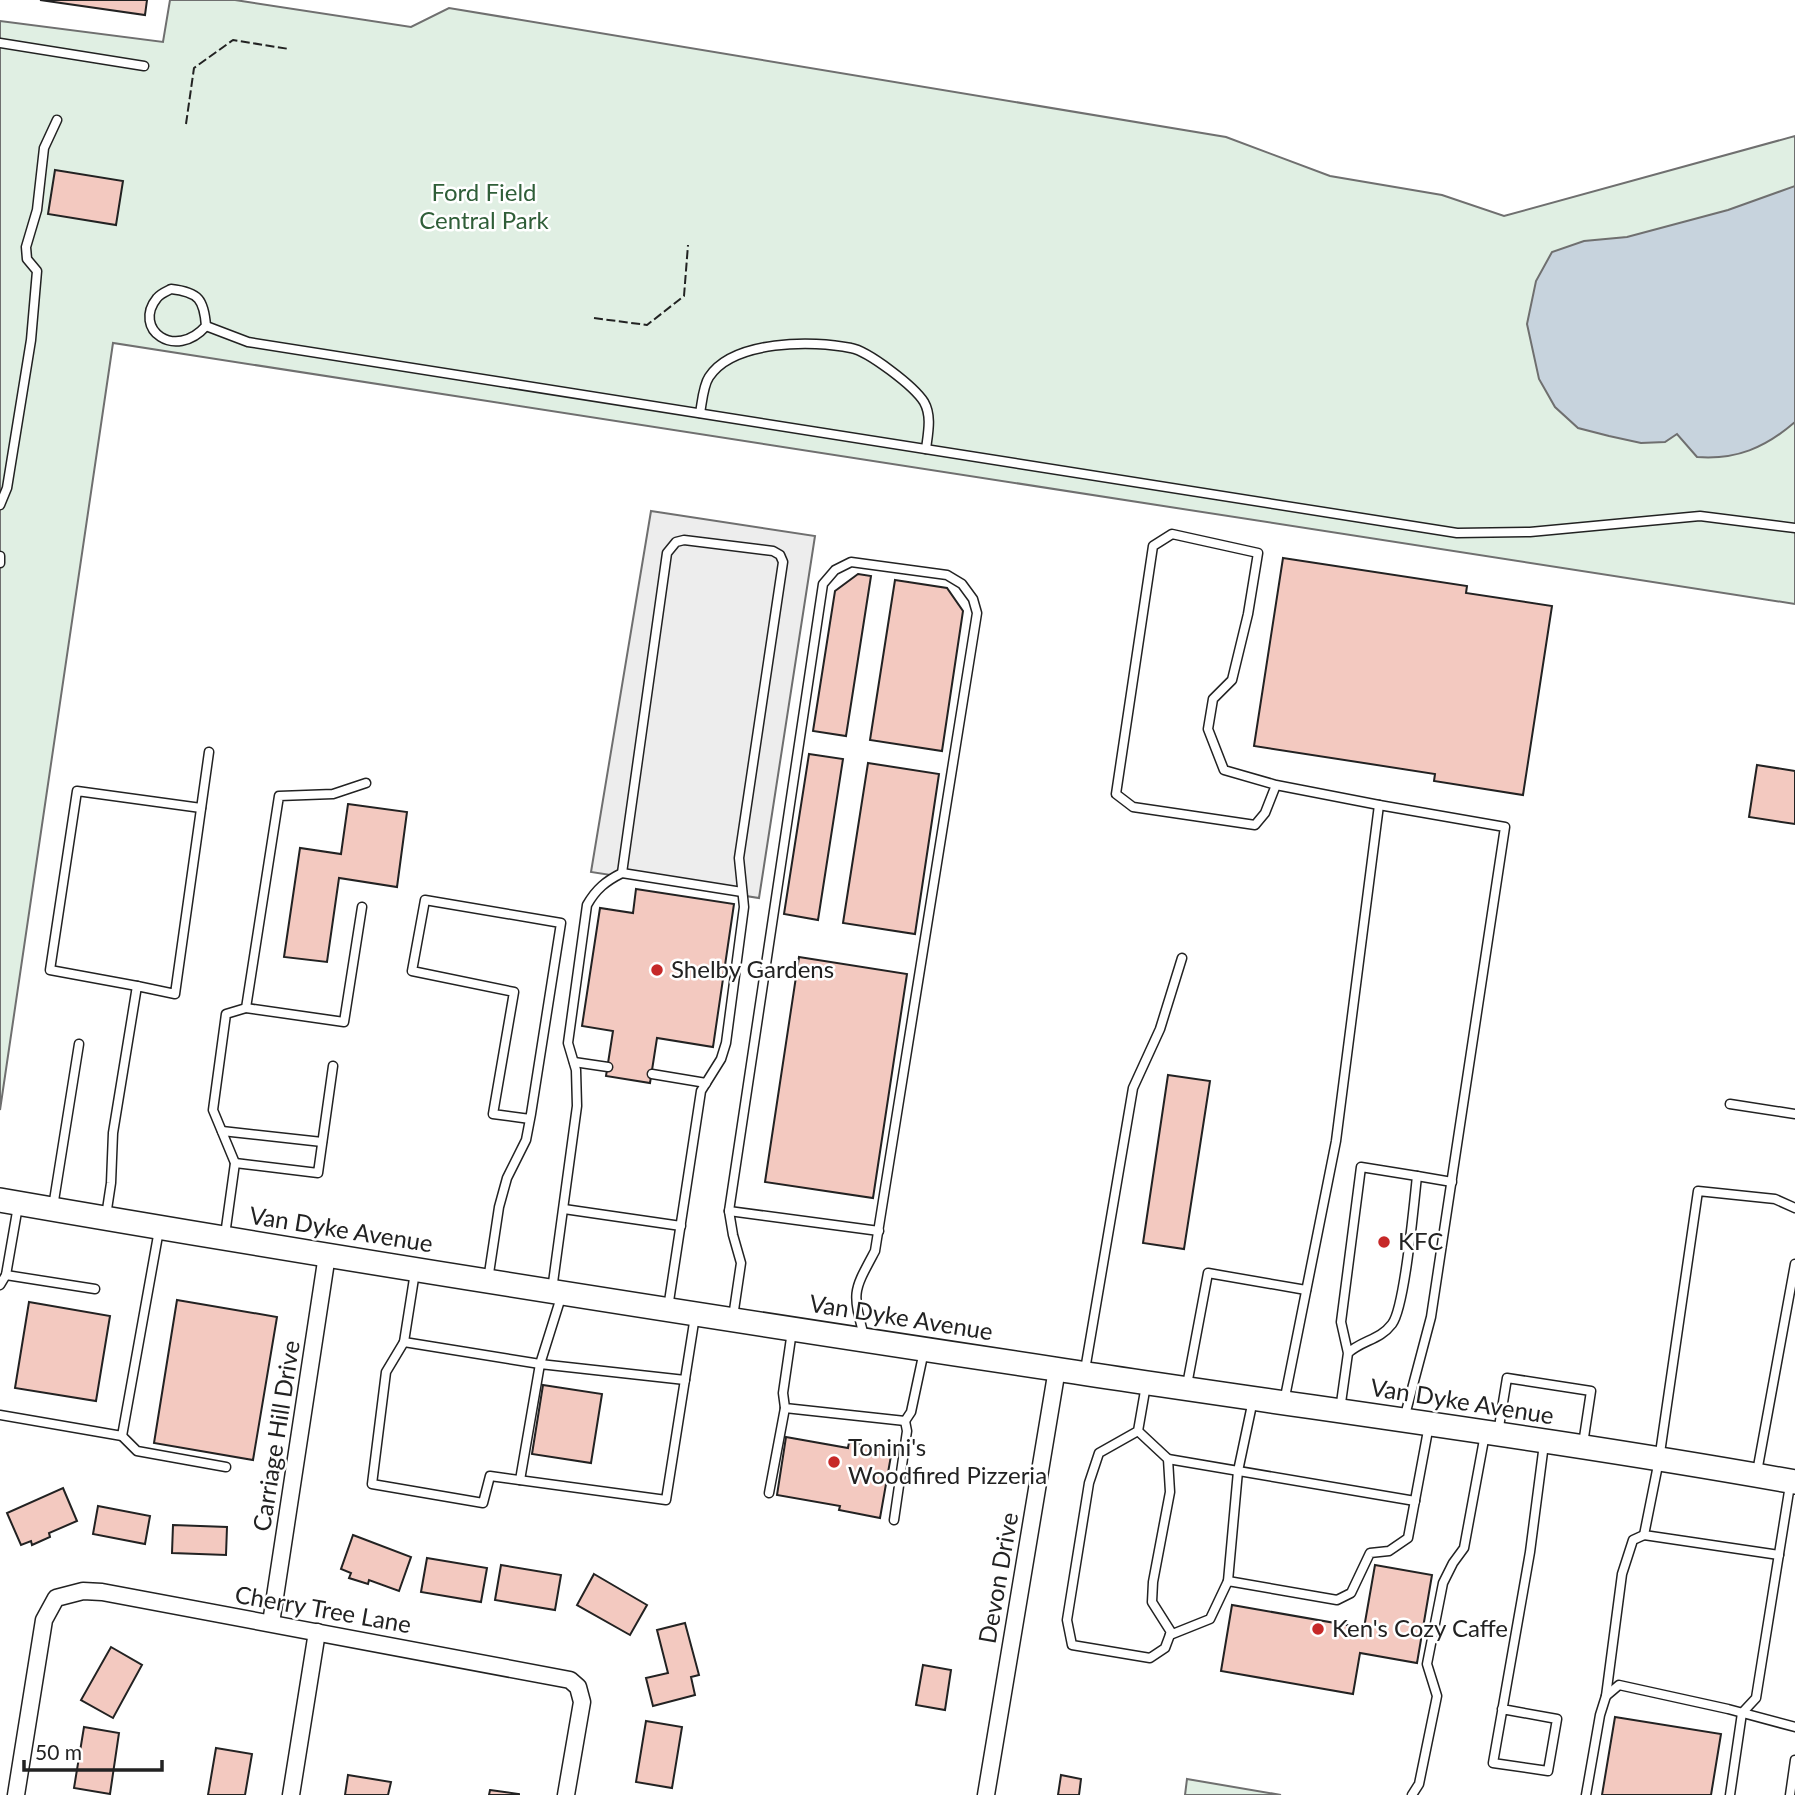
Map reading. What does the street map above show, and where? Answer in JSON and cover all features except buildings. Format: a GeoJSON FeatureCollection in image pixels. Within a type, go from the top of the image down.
{"type":"FeatureCollection","features":[{"type":"Feature","properties":{"kind":"main road","name":"Van Dyke Avenue"},"geometry":{"type":"LineString","coordinates":[[9,1202],[1057,1370],[1429,1422],[1793,1481]]}},
{"type":"Feature","properties":{"kind":"street","name":"Carriage Hill Drive"},"geometry":{"type":"LineString","coordinates":[[271,1623],[327,1255]]}},
{"type":"Feature","properties":{"kind":"street","name":"Devon Drive"},"geometry":{"type":"LineString","coordinates":[[986,1795],[1057,1370]]}},
{"type":"Feature","properties":{"kind":"street","name":"Cherry Tree Lane"},"geometry":{"type":"LineString","coordinates":[[16,1795],[44,1620],[56,1598],[83,1591],[102,1592],[564,1677],[578,1687],[582,1702],[566,1795]]}},
{"type":"Feature","properties":{"kind":"street"},"geometry":{"type":"LineString","coordinates":[[291,1795],[317,1632]]}},
{"type":"Feature","properties":{"kind":"lane"},"geometry":{"type":"LineString","coordinates":[[0,43],[144,66]]}},
{"type":"Feature","properties":{"kind":"lane"},"geometry":{"type":"LineString","coordinates":[[0,505],[7,488],[31,340],[37,271],[27,259],[26,247],[37,210],[44,148],[57,120]]}},
{"type":"Feature","properties":{"kind":"lane"},"geometry":{"type":"LineString","coordinates":[[171,289],[187,290],[197,297],[204,308],[206,326],[197,337],[184,342],[168,342],[150,324],[150,313],[157,297],[171,289]]}},
{"type":"Feature","properties":{"kind":"lane"},"geometry":{"type":"LineString","coordinates":[[206,326],[248,342],[1457,533],[1530,532],[1700,516],[1795,528]]}},
{"type":"Feature","properties":{"kind":"lane"},"geometry":{"type":"LineString","coordinates":[[700,413],[709,377],[732,356],[779,343],[853,348],[903,379],[924,402],[930,421],[926,449]]}},
{"type":"Feature","properties":{"kind":"lane"},"geometry":{"type":"LineString","coordinates":[[1276,785],[1265,813],[1255,825],[1133,807],[1116,794],[1153,546],[1172,534],[1258,554],[1248,614],[1232,680],[1213,699],[1208,729],[1224,770],[1276,785],[1505,827],[1431,1317],[1404,1419]]}},
{"type":"Feature","properties":{"kind":"lane"},"geometry":{"type":"LineString","coordinates":[[622,873],[667,553],[676,542],[684,540],[773,551],[780,555],[783,562],[739,858],[744,907],[726,1043],[721,1059],[701,1091],[668,1308]]}},
{"type":"Feature","properties":{"kind":"lane"},"geometry":{"type":"LineString","coordinates":[[0,556],[0,564]]}},
{"type":"Feature","properties":{"kind":"lane"},"geometry":{"type":"LineString","coordinates":[[733,1318],[741,1263],[729,1211],[823,584],[835,570],[851,562],[947,575],[962,584],[973,599],[977,613],[876,1251],[856,1287],[856,1304],[865,1339]]}},
{"type":"Feature","properties":{"kind":"lane"},"geometry":{"type":"LineString","coordinates":[[201,808],[77,791],[50,970],[176,994],[209,752]]}},
{"type":"Feature","properties":{"kind":"lane"},"geometry":{"type":"LineString","coordinates":[[246,1008],[279,796],[334,794],[366,783]]}},
{"type":"Feature","properties":{"kind":"lane"},"geometry":{"type":"LineString","coordinates":[[1284,1402],[1336,1141],[1379,805]]}},
{"type":"Feature","properties":{"kind":"lane"},"geometry":{"type":"LineString","coordinates":[[520,1480],[540,1364],[557,1291],[564,1209],[578,1106],[574,1062],[568,1043],[587,905],[595,892],[609,879],[622,873],[742,892]]}},
{"type":"Feature","properties":{"kind":"lane"},"geometry":{"type":"LineString","coordinates":[[488,1280],[499,1207],[507,1178],[526,1140],[530,1119],[561,923],[425,900],[412,971],[514,992],[493,1114],[530,1119]]}},
{"type":"Feature","properties":{"kind":"lane"},"geometry":{"type":"LineString","coordinates":[[225,1238],[235,1163],[214,1110],[226,1014],[246,1008],[344,1022],[362,907]]}},
{"type":"Feature","properties":{"kind":"lane"},"geometry":{"type":"LineString","coordinates":[[1085,1373],[1133,1087],[1160,1029],[1182,958]]}},
{"type":"Feature","properties":{"kind":"lane"},"geometry":{"type":"LineString","coordinates":[[106,1219],[113,1133],[137,986]]}},
{"type":"Feature","properties":{"kind":"lane"},"geometry":{"type":"LineString","coordinates":[[53,1210],[79,1044]]}},
{"type":"Feature","properties":{"kind":"lane"},"geometry":{"type":"LineString","coordinates":[[574,1062],[608,1067]]}},
{"type":"Feature","properties":{"kind":"lane"},"geometry":{"type":"LineString","coordinates":[[235,1163],[318,1173],[334,1066]]}},
{"type":"Feature","properties":{"kind":"lane"},"geometry":{"type":"LineString","coordinates":[[652,1074],[706,1083]]}},
{"type":"Feature","properties":{"kind":"lane"},"geometry":{"type":"LineString","coordinates":[[1730,1104],[1795,1114]]}},
{"type":"Feature","properties":{"kind":"lane"},"geometry":{"type":"LineString","coordinates":[[222,1131],[322,1142]]}},
{"type":"Feature","properties":{"kind":"lane"},"geometry":{"type":"LineString","coordinates":[[1340,1410],[1348,1353],[1341,1322],[1362,1167],[1452,1182]]}},
{"type":"Feature","properties":{"kind":"lane"},"geometry":{"type":"LineString","coordinates":[[1348,1353],[1356,1346],[1376,1339],[1395,1322],[1401,1301],[1417,1176]]}},
{"type":"Feature","properties":{"kind":"lane"},"geometry":{"type":"LineString","coordinates":[[1644,1535],[1660,1460],[1698,1191],[1775,1199],[1795,1208]]}},
{"type":"Feature","properties":{"kind":"lane"},"geometry":{"type":"LineString","coordinates":[[0,1284],[6,1275],[9,1202]]}},
{"type":"Feature","properties":{"kind":"lane"},"geometry":{"type":"LineString","coordinates":[[564,1209],[681,1226]]}},
{"type":"Feature","properties":{"kind":"lane"},"geometry":{"type":"LineString","coordinates":[[729,1211],[879,1231]]}},
{"type":"Feature","properties":{"kind":"lane"},"geometry":{"type":"LineString","coordinates":[[122,1436],[160,1228]]}},
{"type":"Feature","properties":{"kind":"lane"},"geometry":{"type":"LineString","coordinates":[[1756,1475],[1795,1264]]}},
{"type":"Feature","properties":{"kind":"lane"},"geometry":{"type":"LineString","coordinates":[[416,1268],[404,1342],[386,1372],[372,1484],[483,1503],[490,1476],[666,1500],[695,1312]]}},
{"type":"Feature","properties":{"kind":"lane"},"geometry":{"type":"LineString","coordinates":[[1187,1388],[1208,1273],[1306,1290]]}},
{"type":"Feature","properties":{"kind":"lane"},"geometry":{"type":"LineString","coordinates":[[6,1275],[95,1289]]}},
{"type":"Feature","properties":{"kind":"lane"},"geometry":{"type":"LineString","coordinates":[[769,1493],[785,1408],[783,1393],[792,1328]]}},
{"type":"Feature","properties":{"kind":"lane"},"geometry":{"type":"LineString","coordinates":[[404,1342],[540,1364],[685,1380]]}},
{"type":"Feature","properties":{"kind":"lane"},"geometry":{"type":"LineString","coordinates":[[894,1520],[907,1431],[905,1421],[911,1412],[924,1349]]}},
{"type":"Feature","properties":{"kind":"lane"},"geometry":{"type":"LineString","coordinates":[[1412,1795],[1419,1784],[1437,1696],[1427,1664],[1443,1583],[1464,1548],[1507,1378],[1591,1391],[1583,1447]]}},
{"type":"Feature","properties":{"kind":"lane"},"geometry":{"type":"LineString","coordinates":[[1138,1431],[1146,1382]]}},
{"type":"Feature","properties":{"kind":"lane"},"geometry":{"type":"LineString","coordinates":[[1170,1635],[1210,1619],[1228,1581],[1238,1471],[1254,1397]]}},
{"type":"Feature","properties":{"kind":"lane"},"geometry":{"type":"LineString","coordinates":[[785,1408],[905,1421]]}},
{"type":"Feature","properties":{"kind":"lane"},"geometry":{"type":"LineString","coordinates":[[0,1415],[122,1436],[137,1451],[226,1468]]}},
{"type":"Feature","properties":{"kind":"lane"},"geometry":{"type":"LineString","coordinates":[[1228,1581],[1337,1600],[1351,1593],[1370,1553],[1389,1550],[1408,1538],[1429,1422]]}},
{"type":"Feature","properties":{"kind":"lane"},"geometry":{"type":"LineString","coordinates":[[1138,1431],[1168,1459],[1415,1501]]}},
{"type":"Feature","properties":{"kind":"lane"},"geometry":{"type":"LineString","coordinates":[[1138,1431],[1099,1453],[1089,1483],[1067,1620],[1072,1645],[1150,1658],[1165,1648],[1171,1632],[1152,1602],[1153,1582],[1170,1492],[1168,1459]]}},
{"type":"Feature","properties":{"kind":"lane"},"geometry":{"type":"LineString","coordinates":[[1502,1709],[1558,1719],[1548,1771],[1493,1763],[1502,1709],[1530,1552],[1544,1441]]}},
{"type":"Feature","properties":{"kind":"lane"},"geometry":{"type":"LineString","coordinates":[[1730,1795],[1742,1713],[1756,1698],[1793,1481]]}},
{"type":"Feature","properties":{"kind":"lane"},"geometry":{"type":"LineString","coordinates":[[1586,1795],[1606,1696],[1622,1574],[1633,1540],[1644,1535],[1779,1556]]}},
{"type":"Feature","properties":{"kind":"lane"},"geometry":{"type":"LineString","coordinates":[[1606,1696],[1619,1685],[1795,1727]]}},
{"type":"Feature","properties":{"kind":"lane"},"geometry":{"type":"LineString","coordinates":[[1790,1795],[1795,1760]]}},
{"type":"Feature","properties":{"kind":"green space","name":"Ford Field Central Park"},"geometry":{"type":"Polygon","coordinates":[[[170,0],[235,0],[411,27],[449,8],[1226,137],[1330,176],[1442,195],[1504,216],[1795,136],[1795,604],[113,343],[0,1110],[0,21],[163,42],[170,0]]]}},
{"type":"Feature","properties":{"kind":"green space"},"geometry":{"type":"Polygon","coordinates":[[[1187,1779],[1281,1795],[1185,1795],[1187,1779]]]}},
{"type":"Feature","properties":{"kind":"shaded area"},"geometry":{"type":"Polygon","coordinates":[[[1795,186],[1795,422],[1773,439],[1749,450],[1725,456],[1697,457],[1677,434],[1665,442],[1641,443],[1609,436],[1578,428],[1555,407],[1539,379],[1527,324],[1536,281],[1552,252],[1584,241],[1627,237],[1728,210],[1795,186]]]}},
{"type":"Feature","properties":{"kind":"shaded area"},"geometry":{"type":"Polygon","coordinates":[[[651,511],[815,536],[759,898],[591,872],[651,511]]]}},
{"type":"Feature","properties":{"kind":"fence"},"geometry":{"type":"LineString","coordinates":[[186,124],[194,68],[233,40],[289,49]]}},
{"type":"Feature","properties":{"kind":"fence"},"geometry":{"type":"LineString","coordinates":[[594,318],[647,325],[684,296],[688,245]]}},
{"type":"Feature","properties":{"kind":"place","name":"Shelby Gardens"},"geometry":{"type":"Point","coordinates":[657,970]}},
{"type":"Feature","properties":{"kind":"place","name":"KFC"},"geometry":{"type":"Point","coordinates":[1384,1242]}},
{"type":"Feature","properties":{"kind":"place","name":"Tonini's Woodfired Pizzeria"},"geometry":{"type":"Point","coordinates":[834,1462]}},
{"type":"Feature","properties":{"kind":"place","name":"Ken's Cozy Caffe"},"geometry":{"type":"Point","coordinates":[1318,1629]}}]}
